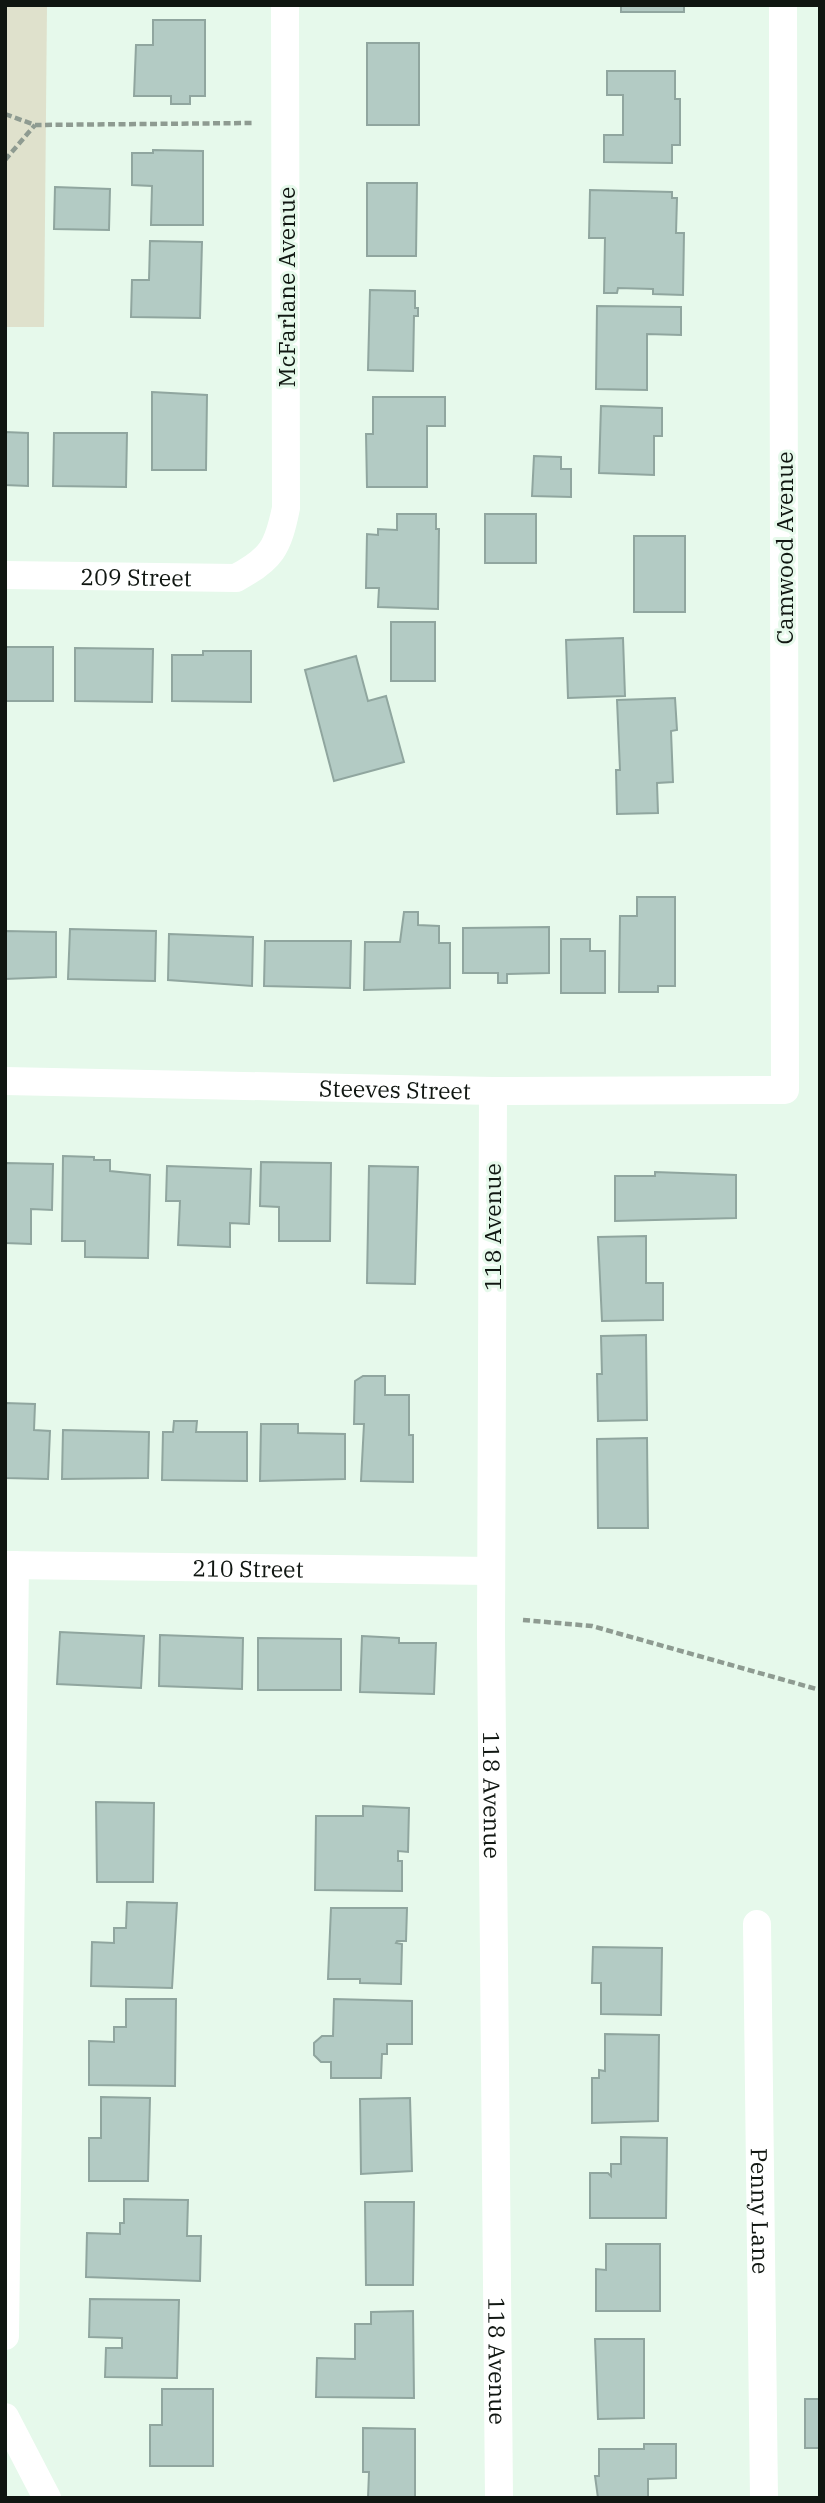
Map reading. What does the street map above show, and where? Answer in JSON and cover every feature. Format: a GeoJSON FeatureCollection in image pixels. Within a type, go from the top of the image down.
{"type":"FeatureCollection","features":[{"type":"Feature","properties":{"kind":"street","name":"McFarlane Avenue"},"geometry":{"type":"LineString","coordinates":[[264,563],[280,539],[286,508],[285,5]]}},
{"type":"Feature","properties":{"kind":"street","name":"Camwood Avenue"},"geometry":{"type":"LineString","coordinates":[[783,5],[785,1090]]}},
{"type":"Feature","properties":{"kind":"street","name":"209 Street"},"geometry":{"type":"LineString","coordinates":[[5,575],[236,578],[264,563]]}},
{"type":"Feature","properties":{"kind":"street","name":"Steeves Street"},"geometry":{"type":"LineString","coordinates":[[5,1081],[493,1091],[785,1090]]}},
{"type":"Feature","properties":{"kind":"street","name":"118 Avenue"},"geometry":{"type":"LineString","coordinates":[[493,1091],[491,1616],[499,2498]]}},
{"type":"Feature","properties":{"kind":"street","name":"210 Street"},"geometry":{"type":"LineString","coordinates":[[10,1565],[491,1571]]}},
{"type":"Feature","properties":{"kind":"street"},"geometry":{"type":"LineString","coordinates":[[5,2336],[10,1565]]}},
{"type":"Feature","properties":{"kind":"street","name":"Penny Lane"},"geometry":{"type":"LineString","coordinates":[[757,1924],[764,2498]]}},
{"type":"Feature","properties":{"kind":"street"},"geometry":{"type":"LineString","coordinates":[[5,2417],[47,2498]]}},
{"type":"Feature","properties":{"kind":"path"},"geometry":{"type":"LineString","coordinates":[[5,114],[35,125],[286,124]]}},
{"type":"Feature","properties":{"kind":"path"},"geometry":{"type":"LineString","coordinates":[[5,160],[35,125]]}},
{"type":"Feature","properties":{"kind":"path"},"geometry":{"type":"LineString","coordinates":[[491,1616],[592,1626],[820,1690]]}},
{"type":"Feature","properties":{"kind":"green space"},"geometry":{"type":"Polygon","coordinates":[[[5,5],[47,5],[44,327],[5,327],[5,5]]]}},
{"type":"Feature","properties":{"kind":"building"},"geometry":{"type":"Polygon","coordinates":[[[621,5],[684,5],[684,12],[621,12],[621,5]]]}},
{"type":"Feature","properties":{"kind":"building"},"geometry":{"type":"Polygon","coordinates":[[[153,20],[205,20],[205,96],[190,96],[190,104],[171,104],[171,96],[134,96],[136,45],[153,45],[153,20]]]}},
{"type":"Feature","properties":{"kind":"building"},"geometry":{"type":"Polygon","coordinates":[[[367,43],[419,43],[419,125],[367,125],[367,43]]]}},
{"type":"Feature","properties":{"kind":"building"},"geometry":{"type":"Polygon","coordinates":[[[607,71],[675,71],[675,99],[680,99],[680,145],[672,145],[672,163],[604,162],[604,135],[623,135],[623,95],[607,95],[607,71]]]}},
{"type":"Feature","properties":{"kind":"building"},"geometry":{"type":"Polygon","coordinates":[[[153,150],[203,151],[203,225],[151,225],[152,186],[132,185],[132,153],[153,153],[153,150]]]}},
{"type":"Feature","properties":{"kind":"building"},"geometry":{"type":"Polygon","coordinates":[[[367,183],[417,183],[416,256],[367,256],[367,183]]]}},
{"type":"Feature","properties":{"kind":"building"},"geometry":{"type":"Polygon","coordinates":[[[55,187],[110,189],[109,230],[54,229],[55,187]]]}},
{"type":"Feature","properties":{"kind":"building"},"geometry":{"type":"Polygon","coordinates":[[[590,190],[672,192],[672,198],[677,198],[676,233],[684,233],[683,295],[653,294],[653,289],[618,288],[617,293],[604,293],[605,238],[589,238],[590,190]]]}},
{"type":"Feature","properties":{"kind":"building"},"geometry":{"type":"Polygon","coordinates":[[[150,241],[202,242],[200,318],[131,317],[132,280],[149,280],[150,241]]]}},
{"type":"Feature","properties":{"kind":"building"},"geometry":{"type":"Polygon","coordinates":[[[370,290],[415,291],[418,316],[414,316],[413,371],[368,370],[370,290]]]}},
{"type":"Feature","properties":{"kind":"building"},"geometry":{"type":"Polygon","coordinates":[[[597,306],[681,307],[681,335],[647,334],[647,390],[596,389],[597,306]]]}},
{"type":"Feature","properties":{"kind":"building"},"geometry":{"type":"Polygon","coordinates":[[[152,392],[207,395],[206,470],[152,470],[152,392]]]}},
{"type":"Feature","properties":{"kind":"building"},"geometry":{"type":"Polygon","coordinates":[[[373,397],[445,397],[445,426],[427,426],[427,487],[367,487],[366,434],[373,434],[373,397]]]}},
{"type":"Feature","properties":{"kind":"building"},"geometry":{"type":"Polygon","coordinates":[[[601,406],[662,408],[662,436],[654,436],[654,475],[599,473],[601,406]]]}},
{"type":"Feature","properties":{"kind":"building"},"geometry":{"type":"Polygon","coordinates":[[[5,432],[28,433],[28,486],[5,485],[5,432]]]}},
{"type":"Feature","properties":{"kind":"building"},"geometry":{"type":"Polygon","coordinates":[[[54,433],[127,433],[126,487],[53,486],[54,433]]]}},
{"type":"Feature","properties":{"kind":"building"},"geometry":{"type":"Polygon","coordinates":[[[534,456],[561,457],[561,469],[571,469],[571,497],[532,496],[534,456]]]}},
{"type":"Feature","properties":{"kind":"building"},"geometry":{"type":"Polygon","coordinates":[[[397,514],[436,514],[436,529],[439,529],[438,609],[378,607],[379,588],[366,588],[367,534],[378,535],[378,529],[397,530],[397,514]]]}},
{"type":"Feature","properties":{"kind":"building"},"geometry":{"type":"Polygon","coordinates":[[[485,514],[536,514],[536,563],[485,563],[485,514]]]}},
{"type":"Feature","properties":{"kind":"building"},"geometry":{"type":"Polygon","coordinates":[[[634,536],[685,536],[685,612],[634,612],[634,536]]]}},
{"type":"Feature","properties":{"kind":"building"},"geometry":{"type":"Polygon","coordinates":[[[391,622],[435,622],[435,681],[391,681],[391,622]]]}},
{"type":"Feature","properties":{"kind":"building"},"geometry":{"type":"Polygon","coordinates":[[[623,638],[625,696],[568,698],[566,640],[623,638]]]}},
{"type":"Feature","properties":{"kind":"building"},"geometry":{"type":"Polygon","coordinates":[[[5,647],[53,647],[53,701],[5,701],[5,647]]]}},
{"type":"Feature","properties":{"kind":"building"},"geometry":{"type":"Polygon","coordinates":[[[75,648],[153,649],[152,702],[75,701],[75,648]]]}},
{"type":"Feature","properties":{"kind":"building"},"geometry":{"type":"Polygon","coordinates":[[[203,651],[251,651],[251,702],[172,701],[172,655],[203,655],[203,651]]]}},
{"type":"Feature","properties":{"kind":"building"},"geometry":{"type":"Polygon","coordinates":[[[356,656],[368,701],[386,696],[404,762],[334,781],[305,670],[356,656]]]}},
{"type":"Feature","properties":{"kind":"building"},"geometry":{"type":"Polygon","coordinates":[[[675,698],[677,730],[671,731],[673,782],[657,783],[658,813],[617,814],[616,770],[620,770],[617,700],[675,698]]]}},
{"type":"Feature","properties":{"kind":"building"},"geometry":{"type":"Polygon","coordinates":[[[637,897],[675,897],[675,986],[658,986],[658,992],[619,992],[620,916],[637,916],[637,897]]]}},
{"type":"Feature","properties":{"kind":"building"},"geometry":{"type":"Polygon","coordinates":[[[404,912],[418,912],[418,925],[439,926],[439,943],[450,943],[450,988],[364,990],[365,942],[400,942],[404,912]]]}},
{"type":"Feature","properties":{"kind":"building"},"geometry":{"type":"Polygon","coordinates":[[[549,927],[549,973],[507,974],[507,983],[498,983],[498,973],[463,973],[463,928],[549,927]]]}},
{"type":"Feature","properties":{"kind":"building"},"geometry":{"type":"Polygon","coordinates":[[[70,929],[156,931],[155,981],[68,979],[70,929]]]}},
{"type":"Feature","properties":{"kind":"building"},"geometry":{"type":"Polygon","coordinates":[[[5,931],[56,932],[56,977],[5,979],[5,931]]]}},
{"type":"Feature","properties":{"kind":"building"},"geometry":{"type":"Polygon","coordinates":[[[169,934],[253,937],[252,986],[168,980],[169,934]]]}},
{"type":"Feature","properties":{"kind":"building"},"geometry":{"type":"Polygon","coordinates":[[[561,939],[590,939],[590,951],[605,951],[605,993],[561,993],[561,939]]]}},
{"type":"Feature","properties":{"kind":"building"},"geometry":{"type":"Polygon","coordinates":[[[265,941],[351,941],[350,988],[264,986],[265,941]]]}},
{"type":"Feature","properties":{"kind":"building"},"geometry":{"type":"Polygon","coordinates":[[[63,1156],[110,1160],[110,1171],[150,1175],[148,1258],[85,1257],[85,1241],[62,1241],[63,1156]]]}},
{"type":"Feature","properties":{"kind":"building"},"geometry":{"type":"Polygon","coordinates":[[[261,1162],[331,1163],[330,1241],[279,1241],[279,1207],[260,1206],[261,1162]]]}},
{"type":"Feature","properties":{"kind":"building"},"geometry":{"type":"Polygon","coordinates":[[[5,1163],[53,1164],[52,1210],[31,1209],[31,1244],[5,1243],[5,1163]]]}},
{"type":"Feature","properties":{"kind":"building"},"geometry":{"type":"Polygon","coordinates":[[[167,1166],[251,1169],[249,1224],[230,1223],[230,1247],[178,1245],[180,1201],[166,1201],[167,1166]]]}},
{"type":"Feature","properties":{"kind":"building"},"geometry":{"type":"Polygon","coordinates":[[[369,1166],[418,1167],[415,1284],[367,1283],[369,1166]]]}},
{"type":"Feature","properties":{"kind":"building"},"geometry":{"type":"Polygon","coordinates":[[[655,1172],[736,1175],[736,1218],[615,1221],[615,1176],[655,1176],[655,1172]]]}},
{"type":"Feature","properties":{"kind":"building"},"geometry":{"type":"Polygon","coordinates":[[[646,1236],[646,1283],[663,1283],[663,1320],[602,1321],[598,1237],[646,1236]]]}},
{"type":"Feature","properties":{"kind":"building"},"geometry":{"type":"Polygon","coordinates":[[[646,1335],[647,1420],[598,1421],[597,1374],[602,1374],[601,1336],[646,1335]]]}},
{"type":"Feature","properties":{"kind":"building"},"geometry":{"type":"Polygon","coordinates":[[[363,1376],[385,1376],[385,1395],[409,1395],[409,1435],[413,1435],[413,1482],[361,1481],[364,1424],[354,1424],[355,1381],[363,1376]]]}},
{"type":"Feature","properties":{"kind":"building"},"geometry":{"type":"Polygon","coordinates":[[[5,1403],[35,1404],[34,1430],[50,1431],[48,1479],[5,1478],[5,1403]]]}},
{"type":"Feature","properties":{"kind":"building"},"geometry":{"type":"Polygon","coordinates":[[[174,1421],[197,1421],[196,1432],[247,1432],[247,1481],[162,1480],[163,1432],[173,1432],[174,1421]]]}},
{"type":"Feature","properties":{"kind":"building"},"geometry":{"type":"Polygon","coordinates":[[[261,1424],[298,1424],[298,1433],[345,1434],[345,1479],[260,1481],[261,1424]]]}},
{"type":"Feature","properties":{"kind":"building"},"geometry":{"type":"Polygon","coordinates":[[[63,1430],[149,1432],[148,1478],[62,1479],[63,1430]]]}},
{"type":"Feature","properties":{"kind":"building"},"geometry":{"type":"Polygon","coordinates":[[[647,1438],[648,1528],[598,1528],[597,1439],[647,1438]]]}},
{"type":"Feature","properties":{"kind":"building"},"geometry":{"type":"Polygon","coordinates":[[[60,1632],[144,1636],[141,1688],[57,1684],[60,1632]]]}},
{"type":"Feature","properties":{"kind":"building"},"geometry":{"type":"Polygon","coordinates":[[[160,1635],[243,1638],[242,1689],[159,1686],[160,1635]]]}},
{"type":"Feature","properties":{"kind":"building"},"geometry":{"type":"Polygon","coordinates":[[[362,1636],[399,1638],[399,1643],[436,1643],[434,1694],[360,1692],[362,1636]]]}},
{"type":"Feature","properties":{"kind":"building"},"geometry":{"type":"Polygon","coordinates":[[[258,1638],[341,1639],[341,1690],[258,1690],[258,1638]]]}},
{"type":"Feature","properties":{"kind":"building"},"geometry":{"type":"Polygon","coordinates":[[[96,1802],[154,1803],[153,1882],[97,1882],[96,1802]]]}},
{"type":"Feature","properties":{"kind":"building"},"geometry":{"type":"Polygon","coordinates":[[[363,1806],[409,1808],[408,1852],[398,1851],[398,1861],[402,1861],[402,1891],[315,1890],[316,1816],[363,1816],[363,1806]]]}},
{"type":"Feature","properties":{"kind":"building"},"geometry":{"type":"Polygon","coordinates":[[[127,1902],[177,1903],[172,1988],[91,1986],[92,1942],[114,1943],[114,1928],[126,1928],[127,1902]]]}},
{"type":"Feature","properties":{"kind":"building"},"geometry":{"type":"Polygon","coordinates":[[[331,1908],[407,1908],[406,1941],[396,1943],[402,1944],[401,1984],[360,1983],[360,1979],[328,1979],[331,1908]]]}},
{"type":"Feature","properties":{"kind":"building"},"geometry":{"type":"Polygon","coordinates":[[[593,1947],[662,1948],[661,2015],[601,2014],[601,1983],[592,1983],[593,1947]]]}},
{"type":"Feature","properties":{"kind":"building"},"geometry":{"type":"Polygon","coordinates":[[[126,1999],[176,1999],[175,2086],[89,2085],[89,2041],[114,2042],[114,2027],[126,2027],[126,1999]]]}},
{"type":"Feature","properties":{"kind":"building"},"geometry":{"type":"Polygon","coordinates":[[[334,1999],[412,2001],[412,2044],[387,2044],[387,2054],[382,2054],[381,2078],[331,2078],[331,2062],[321,2062],[314,2055],[314,2043],[322,2036],[333,2036],[334,1999]]]}},
{"type":"Feature","properties":{"kind":"building"},"geometry":{"type":"Polygon","coordinates":[[[605,2034],[659,2035],[658,2121],[592,2123],[592,2078],[599,2078],[599,2070],[605,2071],[605,2034]]]}},
{"type":"Feature","properties":{"kind":"building"},"geometry":{"type":"Polygon","coordinates":[[[101,2097],[150,2098],[148,2181],[89,2181],[89,2138],[101,2138],[101,2097]]]}},
{"type":"Feature","properties":{"kind":"building"},"geometry":{"type":"Polygon","coordinates":[[[410,2098],[412,2171],[361,2174],[360,2099],[410,2098]]]}},
{"type":"Feature","properties":{"kind":"building"},"geometry":{"type":"Polygon","coordinates":[[[621,2137],[667,2138],[666,2218],[590,2218],[590,2173],[608,2173],[611,2176],[611,2164],[621,2164],[621,2137]]]}},
{"type":"Feature","properties":{"kind":"building"},"geometry":{"type":"Polygon","coordinates":[[[124,2199],[188,2200],[187,2236],[201,2236],[200,2281],[86,2277],[87,2233],[120,2234],[120,2223],[124,2223],[124,2199]]]}},
{"type":"Feature","properties":{"kind":"building"},"geometry":{"type":"Polygon","coordinates":[[[365,2202],[414,2202],[413,2285],[366,2285],[365,2202]]]}},
{"type":"Feature","properties":{"kind":"building"},"geometry":{"type":"Polygon","coordinates":[[[606,2244],[660,2244],[660,2311],[596,2311],[596,2269],[606,2270],[606,2244]]]}},
{"type":"Feature","properties":{"kind":"building"},"geometry":{"type":"Polygon","coordinates":[[[90,2299],[179,2300],[177,2378],[105,2377],[106,2348],[122,2348],[122,2338],[89,2337],[90,2299]]]}},
{"type":"Feature","properties":{"kind":"building"},"geometry":{"type":"Polygon","coordinates":[[[413,2311],[414,2398],[316,2397],[317,2358],[355,2359],[355,2324],[371,2324],[371,2312],[413,2311]]]}},
{"type":"Feature","properties":{"kind":"building"},"geometry":{"type":"Polygon","coordinates":[[[595,2339],[644,2339],[644,2418],[598,2419],[595,2339]]]}},
{"type":"Feature","properties":{"kind":"building"},"geometry":{"type":"Polygon","coordinates":[[[162,2389],[213,2389],[213,2466],[150,2466],[150,2425],[162,2425],[162,2389]]]}},
{"type":"Feature","properties":{"kind":"building"},"geometry":{"type":"Polygon","coordinates":[[[805,2399],[820,2399],[820,2448],[805,2448],[805,2399]]]}},
{"type":"Feature","properties":{"kind":"building"},"geometry":{"type":"Polygon","coordinates":[[[363,2428],[415,2429],[415,2498],[368,2498],[369,2472],[363,2472],[363,2428]]]}},
{"type":"Feature","properties":{"kind":"building"},"geometry":{"type":"Polygon","coordinates":[[[644,2444],[676,2444],[676,2478],[648,2479],[648,2498],[598,2498],[595,2476],[599,2476],[599,2449],[644,2449],[644,2444]]]}}]}
